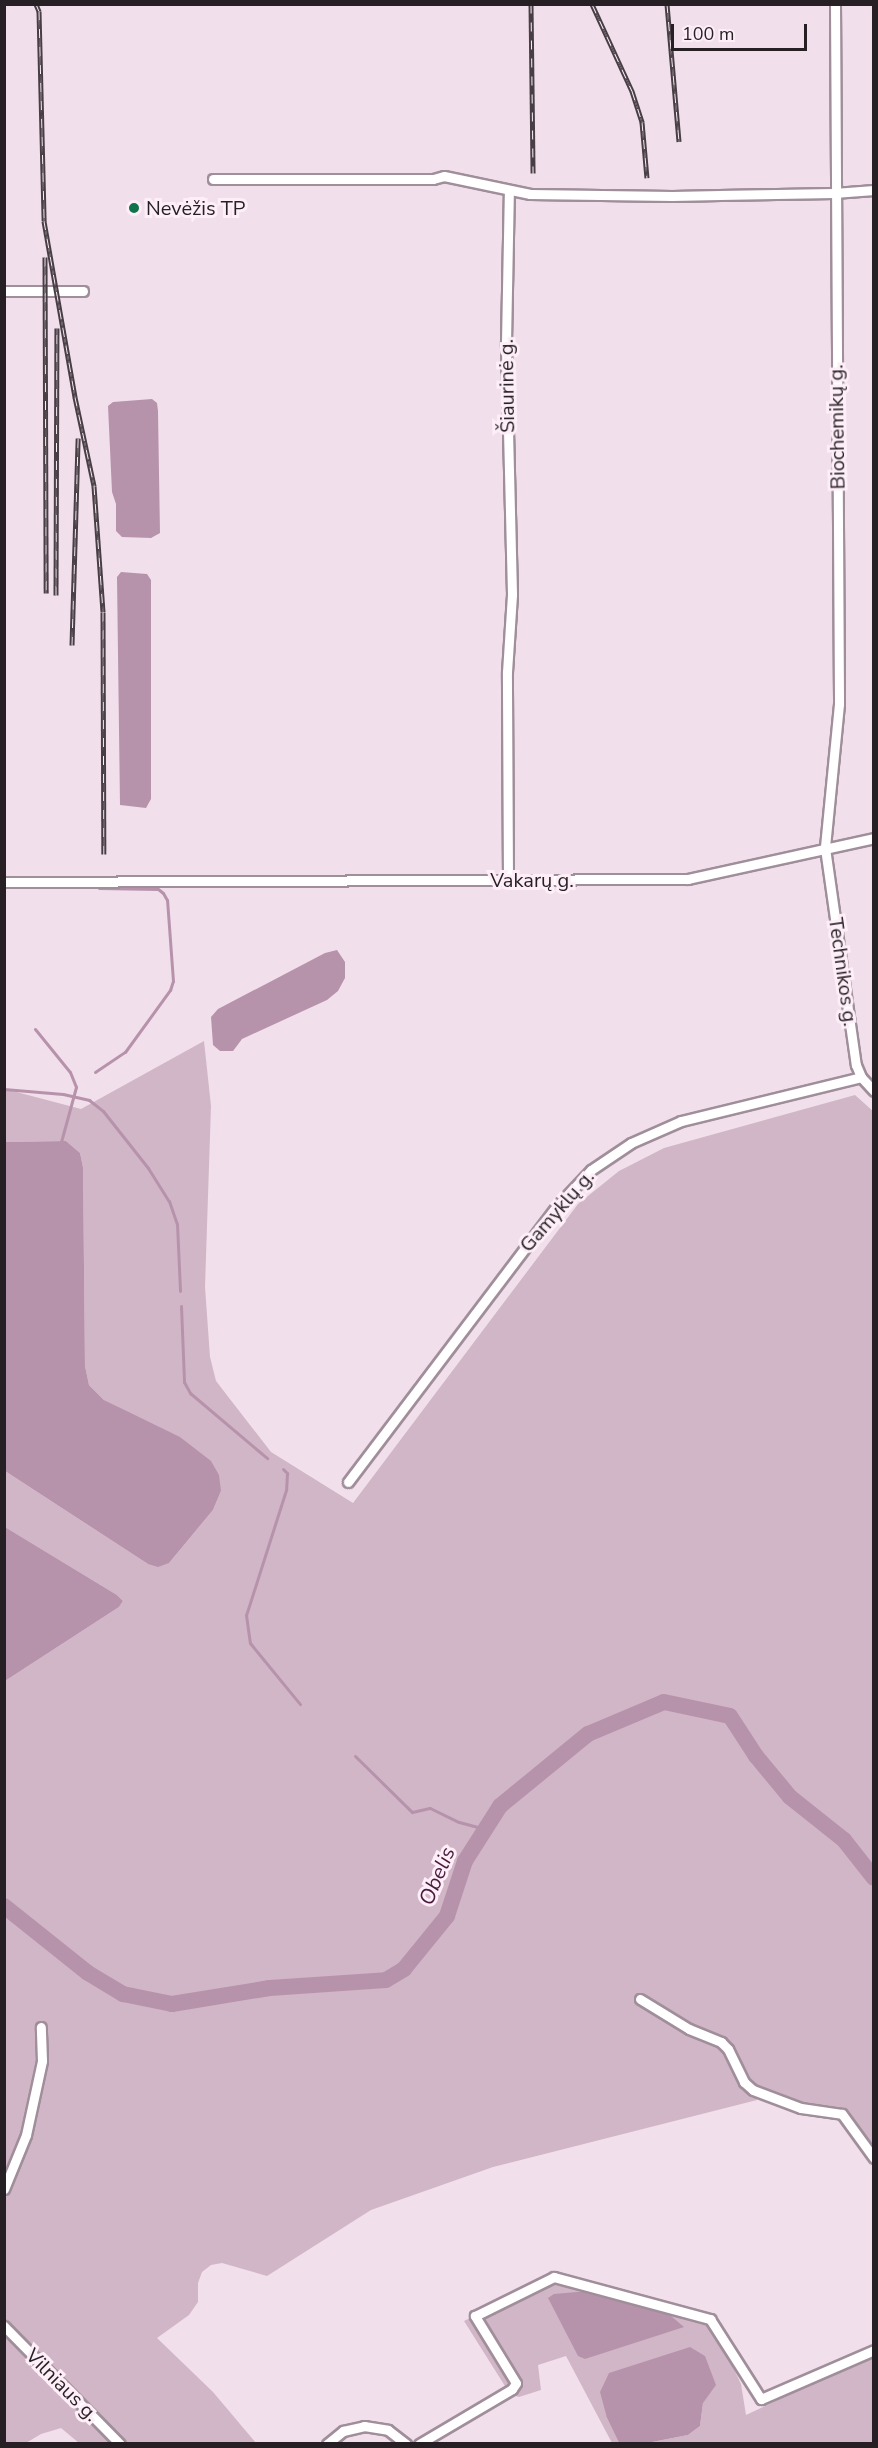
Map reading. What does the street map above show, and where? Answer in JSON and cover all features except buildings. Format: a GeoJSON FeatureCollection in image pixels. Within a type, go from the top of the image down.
{"type":"FeatureCollection","features":[{"type":"Feature","properties":{"kind":"street","name":"Biochemikų g."},"geometry":{"type":"LineString","coordinates":[[825,848],[839,704],[834,193],[835,4]]}},
{"type":"Feature","properties":{"kind":"street"},"geometry":{"type":"LineString","coordinates":[[213,178],[433,179],[444,176],[530,194],[834,193],[873,189]]}},
{"type":"Feature","properties":{"kind":"street","name":"Šiaurinė g."},"geometry":{"type":"LineString","coordinates":[[508,880],[507,672],[512,594],[506,342],[509,190]]}},
{"type":"Feature","properties":{"kind":"street"},"geometry":{"type":"LineString","coordinates":[[4,291],[83,291]]}},
{"type":"Feature","properties":{"kind":"street","name":"Vakarų g."},"geometry":{"type":"LineString","coordinates":[[4,882],[688,879],[873,838]]}},
{"type":"Feature","properties":{"kind":"street","name":"Technikos g."},"geometry":{"type":"LineString","coordinates":[[825,848],[856,1065],[861,1077],[873,1091]]}},
{"type":"Feature","properties":{"kind":"street","name":"Gamyklų g."},"geometry":{"type":"LineString","coordinates":[[348,1482],[557,1206],[591,1170],[631,1143],[681,1120],[861,1077]]}},
{"type":"Feature","properties":{"kind":"street"},"geometry":{"type":"LineString","coordinates":[[640,1999],[688,2029],[722,2042],[728,2049],[744,2082],[753,2090],[801,2108],[842,2114],[873,2158]]}},
{"type":"Feature","properties":{"kind":"street"},"geometry":{"type":"LineString","coordinates":[[4,2190],[26,2135],[42,2061],[41,2027]]}},
{"type":"Feature","properties":{"kind":"street"},"geometry":{"type":"LineString","coordinates":[[419,2444],[512,2389],[516,2383],[475,2316],[554,2277],[710,2319],[761,2399],[873,2350]]}},
{"type":"Feature","properties":{"kind":"street","name":"Vilniaus g."},"geometry":{"type":"LineString","coordinates":[[4,2326],[120,2444]]}},
{"type":"Feature","properties":{"kind":"street"},"geometry":{"type":"LineString","coordinates":[[327,2444],[343,2431],[364,2426],[388,2430],[406,2444]]}},
{"type":"Feature","properties":{"kind":"shaded area"},"geometry":{"type":"Polygon","coordinates":[[[152,399],[157,403],[158,411],[160,533],[151,538],[122,537],[116,531],[108,406],[113,402],[152,399]]]}},
{"type":"Feature","properties":{"kind":"shaded area"},"geometry":{"type":"Polygon","coordinates":[[[121,572],[147,574],[151,580],[151,799],[146,808],[120,805],[117,577],[121,572]]]}},
{"type":"Feature","properties":{"kind":"shaded area"},"geometry":{"type":"Polygon","coordinates":[[[337,950],[345,962],[345,978],[338,991],[327,1000],[242,1039],[233,1051],[220,1051],[213,1045],[211,1017],[218,1009],[325,953],[337,950]]]}},
{"type":"Feature","properties":{"kind":"shaded area"},"geometry":{"type":"Polygon","coordinates":[[[204,1041],[211,1106],[205,1287],[210,1357],[216,1381],[271,1452],[353,1503],[578,1204],[619,1171],[664,1148],[855,1095],[874,1112],[873,2158],[847,2118],[754,2091],[757,2100],[493,2167],[371,2210],[267,2276],[222,2263],[211,2265],[202,2272],[198,2283],[198,2302],[189,2315],[157,2338],[213,2392],[256,2443],[79,2443],[61,2428],[41,2434],[26,2443],[5,2443],[5,1681],[119,1607],[123,1601],[117,1595],[5,1527],[5,1471],[148,1564],[169,1563],[213,1510],[221,1491],[134,1416],[104,1400],[89,1385],[85,1366],[83,1167],[80,1153],[66,1141],[5,1142],[5,1089],[81,1109],[204,1041]]]}},
{"type":"Feature","properties":{"kind":"shaded area"},"geometry":{"type":"Polygon","coordinates":[[[66,1141],[80,1153],[83,1167],[85,1366],[89,1385],[104,1400],[180,1437],[211,1461],[219,1475],[221,1491],[213,1510],[169,1563],[158,1567],[148,1564],[5,1471],[5,1142],[66,1141]]]}},
{"type":"Feature","properties":{"kind":"shaded area"},"geometry":{"type":"Polygon","coordinates":[[[5,1527],[117,1595],[123,1601],[119,1607],[5,1681],[5,1527]]]}},
{"type":"Feature","properties":{"kind":"shaded area"},"geometry":{"type":"Polygon","coordinates":[[[554,2277],[710,2319],[741,2384],[746,2415],[873,2355],[873,2443],[647,2443],[688,2435],[700,2426],[703,2403],[607,2418],[619,2443],[612,2443],[566,2356],[538,2365],[541,2390],[519,2397],[510,2394],[464,2321],[554,2277]]]}},
{"type":"Feature","properties":{"kind":"shaded area"},"geometry":{"type":"Polygon","coordinates":[[[588,2291],[671,2316],[684,2327],[585,2359],[578,2356],[548,2298],[554,2294],[588,2291]]]}},
{"type":"Feature","properties":{"kind":"shaded area"},"geometry":{"type":"Polygon","coordinates":[[[690,2347],[705,2356],[716,2385],[703,2403],[700,2426],[688,2435],[647,2443],[619,2443],[607,2418],[600,2392],[609,2373],[690,2347]]]}},
{"type":"Feature","properties":{"kind":"waterway"},"geometry":{"type":"LineString","coordinates":[[95,1072],[125,1052],[170,990],[173,981],[167,900],[163,893],[158,889],[99,888]]}},
{"type":"Feature","properties":{"kind":"waterway"},"geometry":{"type":"LineString","coordinates":[[35,1029],[70,1072],[76,1087],[61,1142]]}},
{"type":"Feature","properties":{"kind":"waterway"},"geometry":{"type":"LineString","coordinates":[[4,1089],[63,1094],[89,1100],[103,1111],[148,1168],[169,1201],[177,1224],[180,1291]]}},
{"type":"Feature","properties":{"kind":"waterway"},"geometry":{"type":"LineString","coordinates":[[181,1306],[184,1382],[190,1393],[267,1458]]}},
{"type":"Feature","properties":{"kind":"waterway"},"geometry":{"type":"LineString","coordinates":[[283,1469],[287,1473],[286,1490],[246,1615],[250,1643],[300,1704]]}},
{"type":"Feature","properties":{"kind":"waterway","name":"Obelis"},"geometry":{"type":"LineString","coordinates":[[4,1906],[88,1973],[123,1994],[172,2004],[270,1988],[386,1980],[404,1969],[447,1916],[465,1861],[500,1806],[588,1734],[664,1702],[730,1716],[756,1756],[790,1797],[844,1840],[874,1878]]}},
{"type":"Feature","properties":{"kind":"waterway"},"geometry":{"type":"LineString","coordinates":[[355,1756],[412,1812],[430,1808],[459,1822],[485,1829]]}},
{"type":"Feature","properties":{"kind":"railway"},"geometry":{"type":"LineString","coordinates":[[36,4],[39,11],[44,221],[75,397],[94,486],[103,612],[104,854]]}},
{"type":"Feature","properties":{"kind":"railway"},"geometry":{"type":"LineString","coordinates":[[531,4],[533,173]]}},
{"type":"Feature","properties":{"kind":"railway"},"geometry":{"type":"LineString","coordinates":[[592,4],[632,91],[642,122],[647,178]]}},
{"type":"Feature","properties":{"kind":"railway"},"geometry":{"type":"LineString","coordinates":[[667,4],[679,141]]}},
{"type":"Feature","properties":{"kind":"railway"},"geometry":{"type":"LineString","coordinates":[[45,257],[46,593]]}},
{"type":"Feature","properties":{"kind":"railway"},"geometry":{"type":"LineString","coordinates":[[56,595],[57,328]]}},
{"type":"Feature","properties":{"kind":"railway"},"geometry":{"type":"LineString","coordinates":[[72,645],[78,438]]}},
{"type":"Feature","properties":{"kind":"place","name":"Nevėžis TP"},"geometry":{"type":"Point","coordinates":[134,208]}}]}
